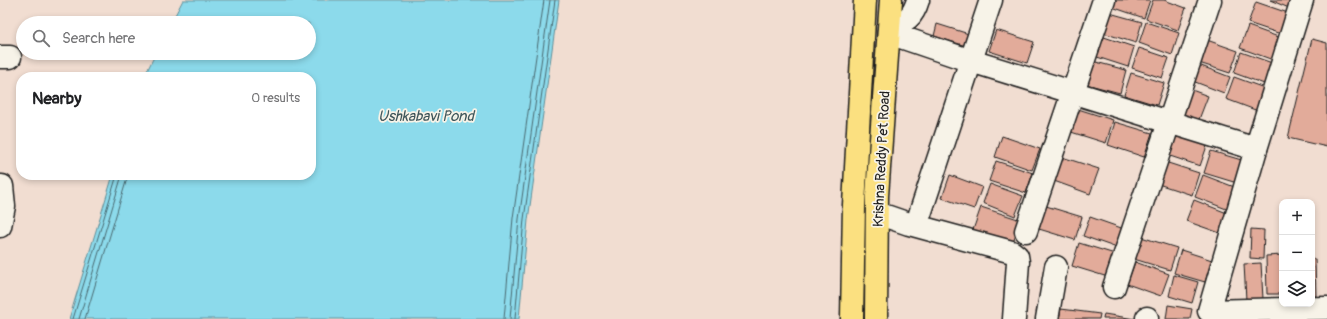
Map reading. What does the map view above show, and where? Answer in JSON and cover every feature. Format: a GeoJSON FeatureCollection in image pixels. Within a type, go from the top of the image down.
{"type":"FeatureCollection","features":[{"type":"Feature","properties":{"kind":"main road","name":"Krishna Reddy Pet Road"},"geometry":{"type":"LineString","coordinates":[[852,319],[854,205],[865,0]]}},
{"type":"Feature","properties":{"kind":"main road","name":"Krishna Reddy Pet Road"},"geometry":{"type":"LineString","coordinates":[[876,319],[877,213],[891,0]]}},
{"type":"Feature","properties":{"kind":"street"},"geometry":{"type":"LineString","coordinates":[[889,29],[902,23],[913,14],[918,0]]}},
{"type":"Feature","properties":{"kind":"street"},"geometry":{"type":"LineString","coordinates":[[920,214],[991,0]]}},
{"type":"Feature","properties":{"kind":"street"},"geometry":{"type":"LineString","coordinates":[[1026,231],[1104,0]]}},
{"type":"Feature","properties":{"kind":"street"},"geometry":{"type":"LineString","coordinates":[[1114,287],[1210,0]]}},
{"type":"Feature","properties":{"kind":"street"},"geometry":{"type":"LineString","coordinates":[[1302,1],[1256,149],[1209,311],[1327,308]]}},
{"type":"Feature","properties":{"kind":"street"},"geometry":{"type":"LineString","coordinates":[[889,29],[971,62],[1256,149]]}},
{"type":"Feature","properties":{"kind":"street"},"geometry":{"type":"LineString","coordinates":[[0,186],[2,186],[4,206],[0,226]]}},
{"type":"Feature","properties":{"kind":"street"},"geometry":{"type":"LineString","coordinates":[[877,213],[909,224],[1012,252],[1017,256],[1018,262],[1014,319]]}},
{"type":"Feature","properties":{"kind":"street"},"geometry":{"type":"LineString","coordinates":[[1047,319],[1056,267]]}},
{"type":"Feature","properties":{"kind":"water","name":"Ushkabavi Pond"},"geometry":{"type":"Polygon","coordinates":[[[183,0],[559,0],[528,220],[519,319],[69,319],[111,180],[316,180],[316,72],[146,72],[152,60],[316,60],[316,16],[175,16],[183,0]]]}},
{"type":"Feature","properties":{"kind":"building"},"geometry":{"type":"Polygon","coordinates":[[[1111,0],[1150,0],[1144,18],[1109,6],[1111,0]]]}},
{"type":"Feature","properties":{"kind":"building"},"geometry":{"type":"Polygon","coordinates":[[[1153,0],[1164,0],[1186,8],[1178,30],[1146,19],[1153,0]]]}},
{"type":"Feature","properties":{"kind":"building"},"geometry":{"type":"Polygon","coordinates":[[[1270,0],[1293,0],[1289,8],[1270,0]]]}},
{"type":"Feature","properties":{"kind":"building"},"geometry":{"type":"Polygon","coordinates":[[[1256,2],[1291,14],[1284,35],[1248,23],[1256,2]]]}},
{"type":"Feature","properties":{"kind":"building"},"geometry":{"type":"Polygon","coordinates":[[[1106,12],[1142,22],[1136,43],[1100,32],[1106,12]]]}},
{"type":"Feature","properties":{"kind":"building"},"geometry":{"type":"Polygon","coordinates":[[[1146,22],[1179,33],[1172,55],[1139,43],[1146,22]]]}},
{"type":"Feature","properties":{"kind":"building"},"geometry":{"type":"Polygon","coordinates":[[[937,24],[972,35],[969,47],[934,36],[937,24]]]}},
{"type":"Feature","properties":{"kind":"building"},"geometry":{"type":"Polygon","coordinates":[[[1248,26],[1284,39],[1276,61],[1240,48],[1248,26]]]}},
{"type":"Feature","properties":{"kind":"building"},"geometry":{"type":"Polygon","coordinates":[[[996,30],[1034,42],[1027,63],[989,51],[996,30]]]}},
{"type":"Feature","properties":{"kind":"building"},"geometry":{"type":"Polygon","coordinates":[[[1101,36],[1134,47],[1128,67],[1094,56],[1101,36]]]}},
{"type":"Feature","properties":{"kind":"building"},"geometry":{"type":"Polygon","coordinates":[[[1204,39],[1238,51],[1230,73],[1196,62],[1204,39]]]}},
{"type":"Feature","properties":{"kind":"building"},"geometry":{"type":"Polygon","coordinates":[[[1312,39],[1327,43],[1327,147],[1288,138],[1312,39]]]}},
{"type":"Feature","properties":{"kind":"building"},"geometry":{"type":"Polygon","coordinates":[[[1139,48],[1169,58],[1162,78],[1132,68],[1139,48]]]}},
{"type":"Feature","properties":{"kind":"building"},"geometry":{"type":"Polygon","coordinates":[[[1241,52],[1275,64],[1267,85],[1234,73],[1241,52]]]}},
{"type":"Feature","properties":{"kind":"building"},"geometry":{"type":"Polygon","coordinates":[[[1092,61],[1126,70],[1120,93],[1086,84],[1092,61]]]}},
{"type":"Feature","properties":{"kind":"building"},"geometry":{"type":"Polygon","coordinates":[[[1196,64],[1230,77],[1224,93],[1190,80],[1196,64]]]}},
{"type":"Feature","properties":{"kind":"building"},"geometry":{"type":"Polygon","coordinates":[[[1131,73],[1164,83],[1157,105],[1124,95],[1131,73]]]}},
{"type":"Feature","properties":{"kind":"building"},"geometry":{"type":"Polygon","coordinates":[[[1234,77],[1267,89],[1258,111],[1226,99],[1234,77]]]}},
{"type":"Feature","properties":{"kind":"building"},"geometry":{"type":"Polygon","coordinates":[[[1189,89],[1208,96],[1198,122],[1179,114],[1189,89]]]}},
{"type":"Feature","properties":{"kind":"building"},"geometry":{"type":"Polygon","coordinates":[[[1078,109],[1113,120],[1106,143],[1071,132],[1078,109]]]}},
{"type":"Feature","properties":{"kind":"building"},"geometry":{"type":"Polygon","coordinates":[[[1115,122],[1152,133],[1144,157],[1108,145],[1115,122]]]}},
{"type":"Feature","properties":{"kind":"building"},"geometry":{"type":"Polygon","coordinates":[[[1174,134],[1207,146],[1200,166],[1167,155],[1174,134]]]}},
{"type":"Feature","properties":{"kind":"building"},"geometry":{"type":"Polygon","coordinates":[[[1002,136],[1040,149],[1032,170],[995,157],[1002,136]]]}},
{"type":"Feature","properties":{"kind":"building"},"geometry":{"type":"Polygon","coordinates":[[[1211,151],[1245,161],[1237,183],[1204,173],[1211,151]]]}},
{"type":"Feature","properties":{"kind":"building"},"geometry":{"type":"Polygon","coordinates":[[[1062,157],[1099,169],[1090,194],[1054,181],[1062,157]]]}},
{"type":"Feature","properties":{"kind":"building"},"geometry":{"type":"Polygon","coordinates":[[[996,161],[1033,173],[1026,193],[989,181],[996,161]]]}},
{"type":"Feature","properties":{"kind":"building"},"geometry":{"type":"Polygon","coordinates":[[[1165,162],[1199,173],[1192,195],[1158,184],[1165,162]]]}},
{"type":"Feature","properties":{"kind":"building"},"geometry":{"type":"Polygon","coordinates":[[[950,175],[982,187],[974,209],[942,198],[950,175]]]}},
{"type":"Feature","properties":{"kind":"building"},"geometry":{"type":"Polygon","coordinates":[[[1203,175],[1237,188],[1229,210],[1195,197],[1203,175]]]}},
{"type":"Feature","properties":{"kind":"building"},"geometry":{"type":"Polygon","coordinates":[[[990,184],[1023,196],[1015,216],[983,203],[990,184]]]}},
{"type":"Feature","properties":{"kind":"building"},"geometry":{"type":"Polygon","coordinates":[[[1194,200],[1227,213],[1220,233],[1186,221],[1194,200]]]}},
{"type":"Feature","properties":{"kind":"building"},"geometry":{"type":"Polygon","coordinates":[[[1046,206],[1082,217],[1075,240],[1039,229],[1046,206]]]}},
{"type":"Feature","properties":{"kind":"building"},"geometry":{"type":"Polygon","coordinates":[[[981,207],[1021,220],[1013,243],[973,230],[981,207]]]}},
{"type":"Feature","properties":{"kind":"building"},"geometry":{"type":"Polygon","coordinates":[[[1090,217],[1127,230],[1120,249],[1083,236],[1090,217]]]}},
{"type":"Feature","properties":{"kind":"building"},"geometry":{"type":"Polygon","coordinates":[[[1251,229],[1264,230],[1263,259],[1250,258],[1251,229]]]}},
{"type":"Feature","properties":{"kind":"building"},"geometry":{"type":"Polygon","coordinates":[[[1141,237],[1177,248],[1170,270],[1134,259],[1141,237]]]}},
{"type":"Feature","properties":{"kind":"building"},"geometry":{"type":"Polygon","coordinates":[[[1079,243],[1115,254],[1108,277],[1072,266],[1079,243]]]}},
{"type":"Feature","properties":{"kind":"building"},"geometry":{"type":"Polygon","coordinates":[[[1181,250],[1212,260],[1205,282],[1174,273],[1181,250]]]}},
{"type":"Feature","properties":{"kind":"building"},"geometry":{"type":"Polygon","coordinates":[[[1279,255],[1279,294],[1267,294],[1266,256],[1279,255]]]}},
{"type":"Feature","properties":{"kind":"building"},"geometry":{"type":"Polygon","coordinates":[[[1315,259],[1316,296],[1315,296],[1315,259]]]}},
{"type":"Feature","properties":{"kind":"building"},"geometry":{"type":"Polygon","coordinates":[[[1135,262],[1169,274],[1161,296],[1127,284],[1135,262]]]}},
{"type":"Feature","properties":{"kind":"building"},"geometry":{"type":"Polygon","coordinates":[[[1261,263],[1263,299],[1246,300],[1244,264],[1261,263]]]}},
{"type":"Feature","properties":{"kind":"building"},"geometry":{"type":"Polygon","coordinates":[[[1174,275],[1198,282],[1192,303],[1169,296],[1174,275]]]}},
{"type":"Feature","properties":{"kind":"building"},"geometry":{"type":"Polygon","coordinates":[[[1168,305],[1192,309],[1190,319],[1166,319],[1168,305]]]}},
{"type":"Feature","properties":{"kind":"building"},"geometry":{"type":"Polygon","coordinates":[[[1061,309],[1100,314],[1099,319],[1059,319],[1061,309]]]}},
{"type":"Feature","properties":{"kind":"building"},"geometry":{"type":"Polygon","coordinates":[[[1104,314],[1135,319],[1103,319],[1104,314]]]}}]}
